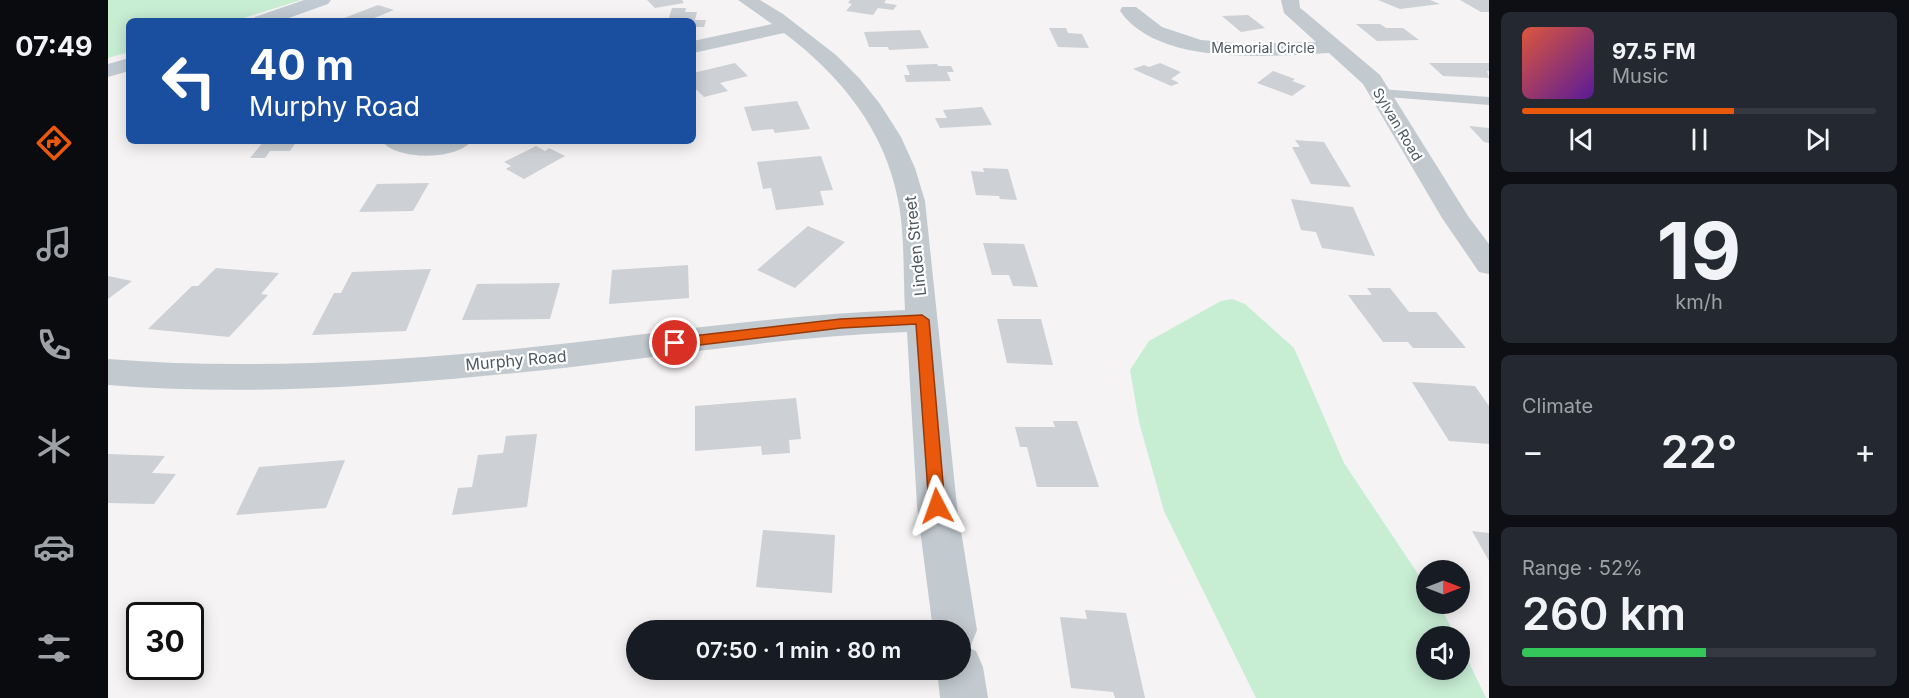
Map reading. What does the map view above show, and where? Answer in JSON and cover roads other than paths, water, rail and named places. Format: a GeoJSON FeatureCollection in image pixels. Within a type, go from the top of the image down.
{"type":"FeatureCollection","features":[{"type":"Feature","properties":{"kind":"street"},"geometry":{"type":"LineString","coordinates":[[271,18],[322,0]]}},
{"type":"Feature","properties":{"kind":"street","name":"Sylvan Road"},"geometry":{"type":"LineString","coordinates":[[1290,0],[1292,9],[1297,15],[1366,74],[1380,93],[1456,218],[1489,265]]}},
{"type":"Feature","properties":{"kind":"street"},"geometry":{"type":"LineString","coordinates":[[696,46],[771,9]]}},
{"type":"Feature","properties":{"kind":"street","name":"Linden Street"},"geometry":{"type":"LineString","coordinates":[[771,9],[853,84],[877,113],[904,167],[912,201],[937,506],[954,620]]}},
{"type":"Feature","properties":{"kind":"street","name":"Memorial Circle"},"geometry":{"type":"LineString","coordinates":[[1129,11],[1158,33],[1209,48],[1243,50],[1335,47]]}},
{"type":"Feature","properties":{"kind":"street"},"geometry":{"type":"LineString","coordinates":[[108,70],[126,65]]}},
{"type":"Feature","properties":{"kind":"street"},"geometry":{"type":"LineString","coordinates":[[401,144],[421,148],[443,144]]}},
{"type":"Feature","properties":{"kind":"street","name":"Murphy Road"},"geometry":{"type":"LineString","coordinates":[[108,372],[172,378],[318,375],[484,364],[841,323],[922,320]]}},
{"type":"Feature","properties":{"kind":"street"},"geometry":{"type":"LineString","coordinates":[[962,680],[964,698]]}},
{"type":"Feature","properties":{"kind":"lane"},"geometry":{"type":"LineString","coordinates":[[1380,93],[1489,101]]}}]}
